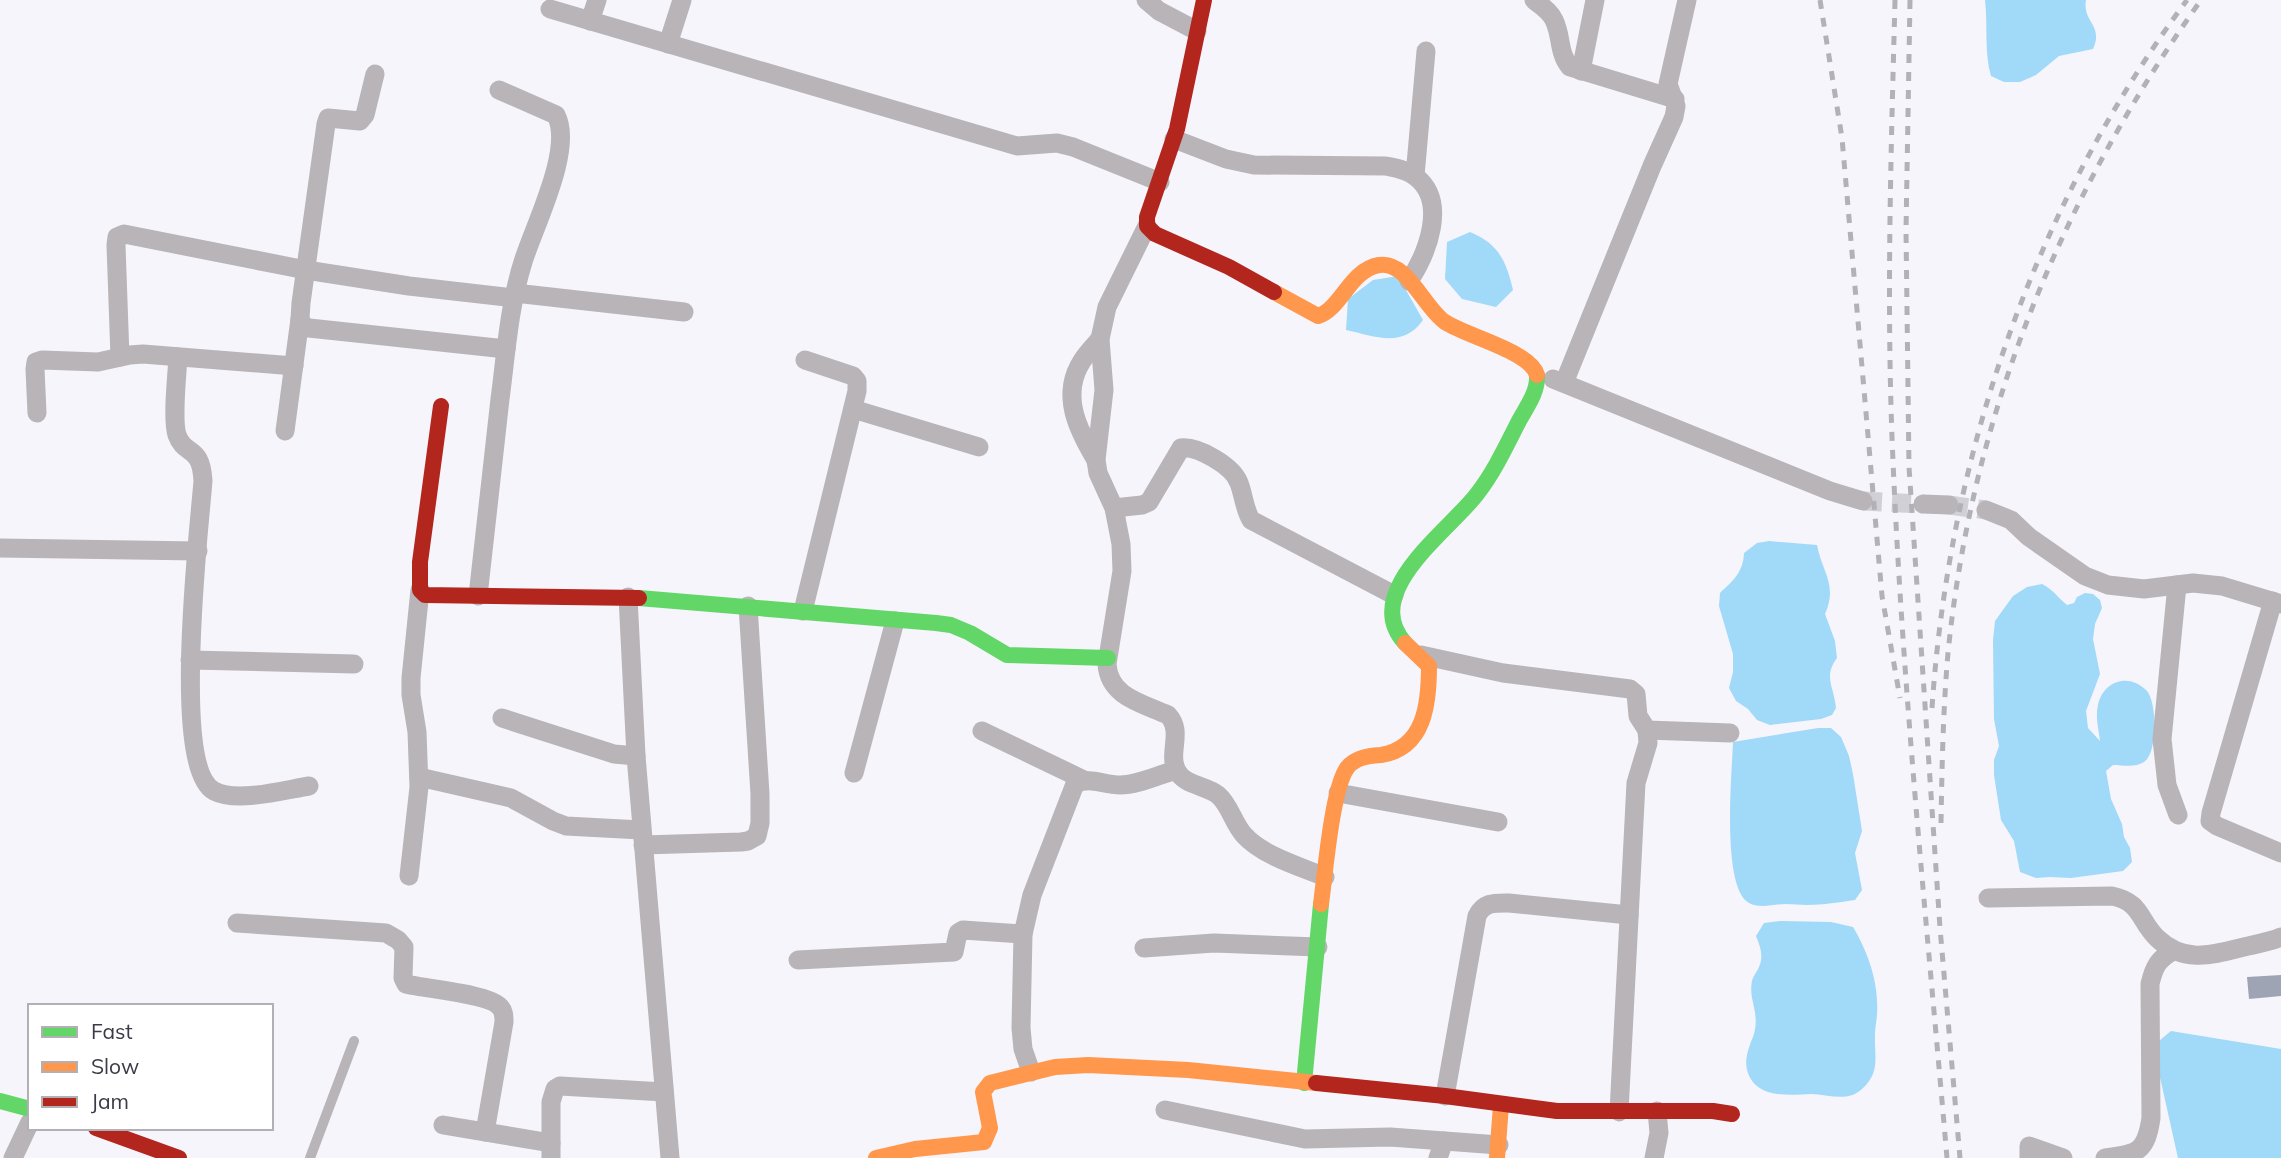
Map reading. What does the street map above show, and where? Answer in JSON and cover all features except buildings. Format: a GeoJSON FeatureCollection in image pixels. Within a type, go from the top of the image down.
{"type":"FeatureCollection","features":[{"type":"Feature","properties":{"kind":"street"},"geometry":{"type":"LineString","coordinates":[[590,21],[597,0]]}},
{"type":"Feature","properties":{"kind":"street"},"geometry":{"type":"LineString","coordinates":[[668,44],[682,0]]}},
{"type":"Feature","properties":{"kind":"street"},"geometry":{"type":"LineString","coordinates":[[1146,0],[1159,11],[1196,31]]}},
{"type":"Feature","properties":{"kind":"street"},"geometry":{"type":"LineString","coordinates":[[1204,0],[1174,139],[1147,217],[1147,226],[1107,307],[1100,339],[1104,390],[1096,460],[1098,473],[1114,508],[1121,544],[1122,571],[1108,659],[1108,675],[1112,685],[1120,692],[1168,715],[1174,721],[1177,732],[1174,760],[1176,770],[1182,778],[1217,794],[1225,803],[1238,829],[1248,839],[1264,850],[1325,877]]}},
{"type":"Feature","properties":{"kind":"street"},"geometry":{"type":"LineString","coordinates":[[1534,0],[1549,11],[1554,20],[1564,60],[1570,67],[1675,99]]}},
{"type":"Feature","properties":{"kind":"street"},"geometry":{"type":"LineString","coordinates":[[1581,71],[1594,0]]}},
{"type":"Feature","properties":{"kind":"street"},"geometry":{"type":"LineString","coordinates":[[1564,383],[1674,117],[1675,99],[1668,84],[1687,0]]}},
{"type":"Feature","properties":{"kind":"street"},"geometry":{"type":"LineString","coordinates":[[550,9],[1017,145],[1057,143],[1073,147],[1160,182]]}},
{"type":"Feature","properties":{"kind":"street"},"geometry":{"type":"LineString","coordinates":[[1415,176],[1426,51]]}},
{"type":"Feature","properties":{"kind":"street"},"geometry":{"type":"LineString","coordinates":[[285,431],[326,124],[328,118],[360,121],[365,115],[375,74]]}},
{"type":"Feature","properties":{"kind":"street"},"geometry":{"type":"LineString","coordinates":[[478,596],[506,349],[515,295],[522,265],[556,166],[562,136],[556,115],[499,90]]}},
{"type":"Feature","properties":{"kind":"street"},"geometry":{"type":"LineString","coordinates":[[1174,139],[1226,159],[1254,166],[1386,166],[1403,169],[1415,176],[1429,194],[1432,209],[1427,252],[1409,281]]}},
{"type":"Feature","properties":{"kind":"street"},"geometry":{"type":"LineString","coordinates":[[1147,226],[1155,234],[1229,267],[1318,316],[1325,314],[1359,274],[1371,267],[1383,265],[1399,270],[1434,313],[1447,323],[1522,356],[1533,363],[1539,373],[1830,491],[1863,501]]}},
{"type":"Feature","properties":{"kind":"street"},"geometry":{"type":"LineString","coordinates":[[120,357],[116,245],[117,237],[124,234],[306,270],[409,286],[684,312]]}},
{"type":"Feature","properties":{"kind":"street"},"geometry":{"type":"LineString","coordinates":[[300,319],[302,325],[309,328],[506,349]]}},
{"type":"Feature","properties":{"kind":"street"},"geometry":{"type":"LineString","coordinates":[[1096,460],[1074,422],[1072,402],[1074,382],[1081,363],[1100,339]]}},
{"type":"Feature","properties":{"kind":"street"},"geometry":{"type":"LineString","coordinates":[[37,413],[36,362],[42,360],[98,362],[143,354],[294,366]]}},
{"type":"Feature","properties":{"kind":"street"},"geometry":{"type":"LineString","coordinates":[[178,357],[176,428],[182,445],[192,451],[202,465],[189,694],[197,763],[203,780],[213,790],[235,796],[309,786]]}},
{"type":"Feature","properties":{"kind":"street"},"geometry":{"type":"LineString","coordinates":[[803,611],[858,391],[853,376],[805,360]]}},
{"type":"Feature","properties":{"kind":"street"},"geometry":{"type":"LineString","coordinates":[[1304,1083],[1325,877],[1338,793],[1346,768],[1354,760],[1397,751],[1414,738],[1424,719],[1430,678],[1429,666],[1394,626],[1394,595],[1436,537],[1469,504],[1491,475],[1528,406],[1537,386],[1539,373]]}},
{"type":"Feature","properties":{"kind":"street"},"geometry":{"type":"LineString","coordinates":[[409,876],[419,777],[411,678],[420,590],[419,562],[441,406]]}},
{"type":"Feature","properties":{"kind":"street"},"geometry":{"type":"LineString","coordinates":[[853,409],[979,447]]}},
{"type":"Feature","properties":{"kind":"street"},"geometry":{"type":"LineString","coordinates":[[1114,508],[1142,506],[1149,502],[1181,448],[1197,449],[1231,470],[1238,481],[1244,508],[1251,520],[1394,595]]}},
{"type":"Feature","properties":{"kind":"street"},"geometry":{"type":"LineString","coordinates":[[1923,504],[1949,505]]}},
{"type":"Feature","properties":{"kind":"street"},"geometry":{"type":"LineString","coordinates":[[1986,510],[2011,520],[2029,537],[2085,576],[2108,585],[2144,589],[2193,583],[2222,586],[2277,603],[2210,821],[2281,853]]}},
{"type":"Feature","properties":{"kind":"street"},"geometry":{"type":"LineString","coordinates":[[0,548],[198,551]]}},
{"type":"Feature","properties":{"kind":"street"},"geometry":{"type":"LineString","coordinates":[[2177,585],[2162,739],[2167,785],[2178,815]]}},
{"type":"Feature","properties":{"kind":"street"},"geometry":{"type":"LineString","coordinates":[[420,590],[425,595],[628,597],[951,625],[1007,655],[1108,659]]}},
{"type":"Feature","properties":{"kind":"street"},"geometry":{"type":"LineString","coordinates":[[628,597],[642,838],[670,1158]]}},
{"type":"Feature","properties":{"kind":"street"},"geometry":{"type":"LineString","coordinates":[[419,777],[511,798],[566,826],[642,838],[748,841],[757,836],[760,823],[748,606]]}},
{"type":"Feature","properties":{"kind":"street"},"geometry":{"type":"LineString","coordinates":[[854,773],[895,621]]}},
{"type":"Feature","properties":{"kind":"street"},"geometry":{"type":"LineString","coordinates":[[1421,655],[1503,673],[1630,689],[1636,694],[1638,716],[1647,730],[1648,743],[1636,783],[1619,1112]]}},
{"type":"Feature","properties":{"kind":"street"},"geometry":{"type":"LineString","coordinates":[[190,660],[354,664]]}},
{"type":"Feature","properties":{"kind":"street"},"geometry":{"type":"LineString","coordinates":[[502,719],[614,754],[636,756]]}},
{"type":"Feature","properties":{"kind":"street"},"geometry":{"type":"LineString","coordinates":[[1647,730],[1730,733]]}},
{"type":"Feature","properties":{"kind":"street"},"geometry":{"type":"LineString","coordinates":[[982,732],[1084,780],[1120,785],[1176,770]]}},
{"type":"Feature","properties":{"kind":"street"},"geometry":{"type":"LineString","coordinates":[[1027,1061],[1021,1028],[1023,934],[1032,895],[1069,797],[1075,784],[1084,780]]}},
{"type":"Feature","properties":{"kind":"street"},"geometry":{"type":"LineString","coordinates":[[1338,793],[1498,822]]}},
{"type":"Feature","properties":{"kind":"street"},"geometry":{"type":"LineString","coordinates":[[1989,898],[2112,895],[2127,898],[2139,911],[2155,937],[2174,951],[2192,956],[2215,954],[2281,937]]}},
{"type":"Feature","properties":{"kind":"street"},"geometry":{"type":"LineString","coordinates":[[1445,1096],[1477,916],[1482,908],[1492,902],[1629,915]]}},
{"type":"Feature","properties":{"kind":"street"},"geometry":{"type":"LineString","coordinates":[[237,923],[386,933],[404,947],[403,978],[406,984],[482,998],[499,1005],[503,1011],[504,1022],[485,1132]]}},
{"type":"Feature","properties":{"kind":"street"},"geometry":{"type":"LineString","coordinates":[[798,960],[954,952],[958,933],[963,930],[1023,934]]}},
{"type":"Feature","properties":{"kind":"street"},"geometry":{"type":"LineString","coordinates":[[1144,947],[1214,943],[1318,947]]}},
{"type":"Feature","properties":{"kind":"street"},"geometry":{"type":"LineString","coordinates":[[2105,1158],[2133,1153],[2144,1146],[2148,1136],[2151,1118],[2150,984],[2153,970],[2161,958],[2174,951]]}},
{"type":"Feature","properties":{"kind":"street"},"geometry":{"type":"LineString","coordinates":[[876,1158],[915,1149],[984,1142],[990,1128],[983,1092],[990,1083],[1027,1061],[1055,1067],[1088,1065],[1188,1070],[1445,1096],[1500,1132]]}},
{"type":"Feature","properties":{"kind":"street"},"geometry":{"type":"LineString","coordinates":[[443,1125],[485,1132],[551,1151],[551,1102],[555,1089],[560,1086],[664,1092]]}},
{"type":"Feature","properties":{"kind":"street"},"geometry":{"type":"LineString","coordinates":[[0,1101],[28,1108]]}},
{"type":"Feature","properties":{"kind":"street"},"geometry":{"type":"LineString","coordinates":[[1165,1110],[1305,1139],[1391,1137],[1441,1149],[1500,1132],[1557,1111],[1619,1112],[1658,1121],[1713,1111],[1732,1114]]}},
{"type":"Feature","properties":{"kind":"street"},"geometry":{"type":"LineString","coordinates":[[1654,1158],[1658,1121]]}},
{"type":"Feature","properties":{"kind":"street"},"geometry":{"type":"LineString","coordinates":[[13,1158],[28,1126]]}},
{"type":"Feature","properties":{"kind":"street"},"geometry":{"type":"LineString","coordinates":[[101,1130],[157,1154],[179,1158]]}},
{"type":"Feature","properties":{"kind":"street"},"geometry":{"type":"LineString","coordinates":[[2029,1158],[2029,1146],[2063,1158]]}},
{"type":"Feature","properties":{"kind":"lane"},"geometry":{"type":"LineString","coordinates":[[310,1158],[354,1041]]}},
{"type":"Feature","properties":{"kind":"water"},"geometry":{"type":"Polygon","coordinates":[[[1985,0],[2086,0],[2087,14],[2096,34],[2093,49],[2059,56],[2036,75],[2020,82],[2004,82],[1991,76],[1985,0]]]}},
{"type":"Feature","properties":{"kind":"water"},"geometry":{"type":"Polygon","coordinates":[[[1470,232],[1495,248],[1507,270],[1513,290],[1496,307],[1462,299],[1445,279],[1447,242],[1470,232]]]}},
{"type":"Feature","properties":{"kind":"water"},"geometry":{"type":"Polygon","coordinates":[[[1398,276],[1423,320],[1415,329],[1406,335],[1387,338],[1346,330],[1348,299],[1373,280],[1398,276]]]}},
{"type":"Feature","properties":{"kind":"water"},"geometry":{"type":"Polygon","coordinates":[[[1769,541],[1817,545],[1828,579],[1830,595],[1825,614],[1835,641],[1837,658],[1830,676],[1836,708],[1832,715],[1821,719],[1770,725],[1757,720],[1748,709],[1736,701],[1729,688],[1733,672],[1733,654],[1719,606],[1720,593],[1737,575],[1744,553],[1757,543],[1769,541]]]}},
{"type":"Feature","properties":{"kind":"water"},"geometry":{"type":"Polygon","coordinates":[[[2042,584],[2067,605],[2074,603],[2077,597],[2085,593],[2093,594],[2100,600],[2102,608],[2095,624],[2093,639],[2100,674],[2086,711],[2088,728],[2100,741],[2098,705],[2105,690],[2118,682],[2140,685],[2147,691],[2153,706],[2154,739],[2149,757],[2140,764],[2113,765],[2106,771],[2111,799],[2130,848],[2132,862],[2123,871],[2071,878],[2036,878],[2020,872],[2014,841],[2001,820],[1994,775],[1994,760],[1999,746],[1994,719],[1995,621],[2013,596],[2027,587],[2042,584]]]}},
{"type":"Feature","properties":{"kind":"water"},"geometry":{"type":"Polygon","coordinates":[[[1831,728],[1841,737],[1849,756],[1862,831],[1855,853],[1862,890],[1855,900],[1813,905],[1753,905],[1740,893],[1731,853],[1733,742],[1831,728]]]}},
{"type":"Feature","properties":{"kind":"water"},"geometry":{"type":"Polygon","coordinates":[[[1831,922],[1853,927],[1863,947],[1876,990],[1875,1063],[1868,1083],[1850,1096],[1792,1095],[1765,1091],[1751,1079],[1747,1070],[1747,1056],[1755,1026],[1751,988],[1761,959],[1756,936],[1764,923],[1831,922]]]}},
{"type":"Feature","properties":{"kind":"water"},"geometry":{"type":"Polygon","coordinates":[[[2171,1031],[2281,1049],[2281,1158],[2178,1158],[2153,1046],[2171,1031]]]}},
{"type":"Feature","properties":{"kind":"tunnel"},"geometry":{"type":"LineString","coordinates":[[1863,501],[1923,504]]}},
{"type":"Feature","properties":{"kind":"tunnel"},"geometry":{"type":"LineString","coordinates":[[1949,505],[1986,510]]}},
{"type":"Feature","properties":{"kind":"railway"},"geometry":{"type":"LineString","coordinates":[[1820,0],[1842,138],[1882,596],[1900,698]]}},
{"type":"Feature","properties":{"kind":"railway"},"geometry":{"type":"LineString","coordinates":[[1895,0],[1890,288],[1893,461],[1909,723],[1947,1158]]}},
{"type":"Feature","properties":{"kind":"railway"},"geometry":{"type":"LineString","coordinates":[[1910,0],[1906,230],[1909,467],[1940,928],[1960,1158]]}},
{"type":"Feature","properties":{"kind":"railway"},"geometry":{"type":"LineString","coordinates":[[1932,708],[1942,613],[1958,519],[1980,426],[2009,336],[2044,247],[2085,161],[2133,79],[2187,0]]}},
{"type":"Feature","properties":{"kind":"railway"},"geometry":{"type":"LineString","coordinates":[[1941,823],[1946,674],[1960,564],[1978,477],[2002,393],[2031,310],[2066,229],[2106,151],[2151,74],[2201,0]]}},
{"type":"Feature","properties":{"kind":"traffic: fast"},"geometry":{"type":"LineString","coordinates":[[1405,643],[1394,623],[1393,603],[1400,583],[1430,544],[1477,494],[1489,476],[1532,398],[1537,375]]}},
{"type":"Feature","properties":{"kind":"traffic: fast"},"geometry":{"type":"LineString","coordinates":[[639,598],[936,623],[951,625],[970,633],[1007,655],[1108,658]]}},
{"type":"Feature","properties":{"kind":"traffic: fast"},"geometry":{"type":"LineString","coordinates":[[1304,1083],[1321,904]]}},
{"type":"Feature","properties":{"kind":"traffic: fast"},"geometry":{"type":"LineString","coordinates":[[0,1101],[28,1108]]}},
{"type":"Feature","properties":{"kind":"traffic: slow"},"geometry":{"type":"LineString","coordinates":[[1274,292],[1318,316],[1333,306],[1360,274],[1369,268],[1389,265],[1407,277],[1445,322],[1511,352],[1532,366],[1537,375]]}},
{"type":"Feature","properties":{"kind":"traffic: slow"},"geometry":{"type":"LineString","coordinates":[[1321,904],[1333,813],[1347,768],[1354,761],[1396,751],[1416,734],[1422,722],[1428,695],[1429,666],[1405,643]]}},
{"type":"Feature","properties":{"kind":"traffic: slow"},"geometry":{"type":"LineString","coordinates":[[876,1158],[915,1149],[984,1142],[990,1128],[983,1092],[990,1083],[1055,1067],[1088,1065],[1188,1070],[1316,1083]]}},
{"type":"Feature","properties":{"kind":"traffic: slow"},"geometry":{"type":"LineString","coordinates":[[1497,1158],[1501,1105]]}},
{"type":"Feature","properties":{"kind":"traffic: jam"},"geometry":{"type":"LineString","coordinates":[[1204,0],[1177,129],[1147,217],[1147,226],[1155,234],[1229,267],[1274,292]]}},
{"type":"Feature","properties":{"kind":"traffic: jam"},"geometry":{"type":"LineString","coordinates":[[441,406],[420,562],[420,590],[425,595],[639,598]]}},
{"type":"Feature","properties":{"kind":"traffic: jam"},"geometry":{"type":"LineString","coordinates":[[1316,1083],[1557,1111],[1713,1111],[1732,1114]]}},
{"type":"Feature","properties":{"kind":"traffic: jam"},"geometry":{"type":"LineString","coordinates":[[102,1130],[179,1158]]}}]}
